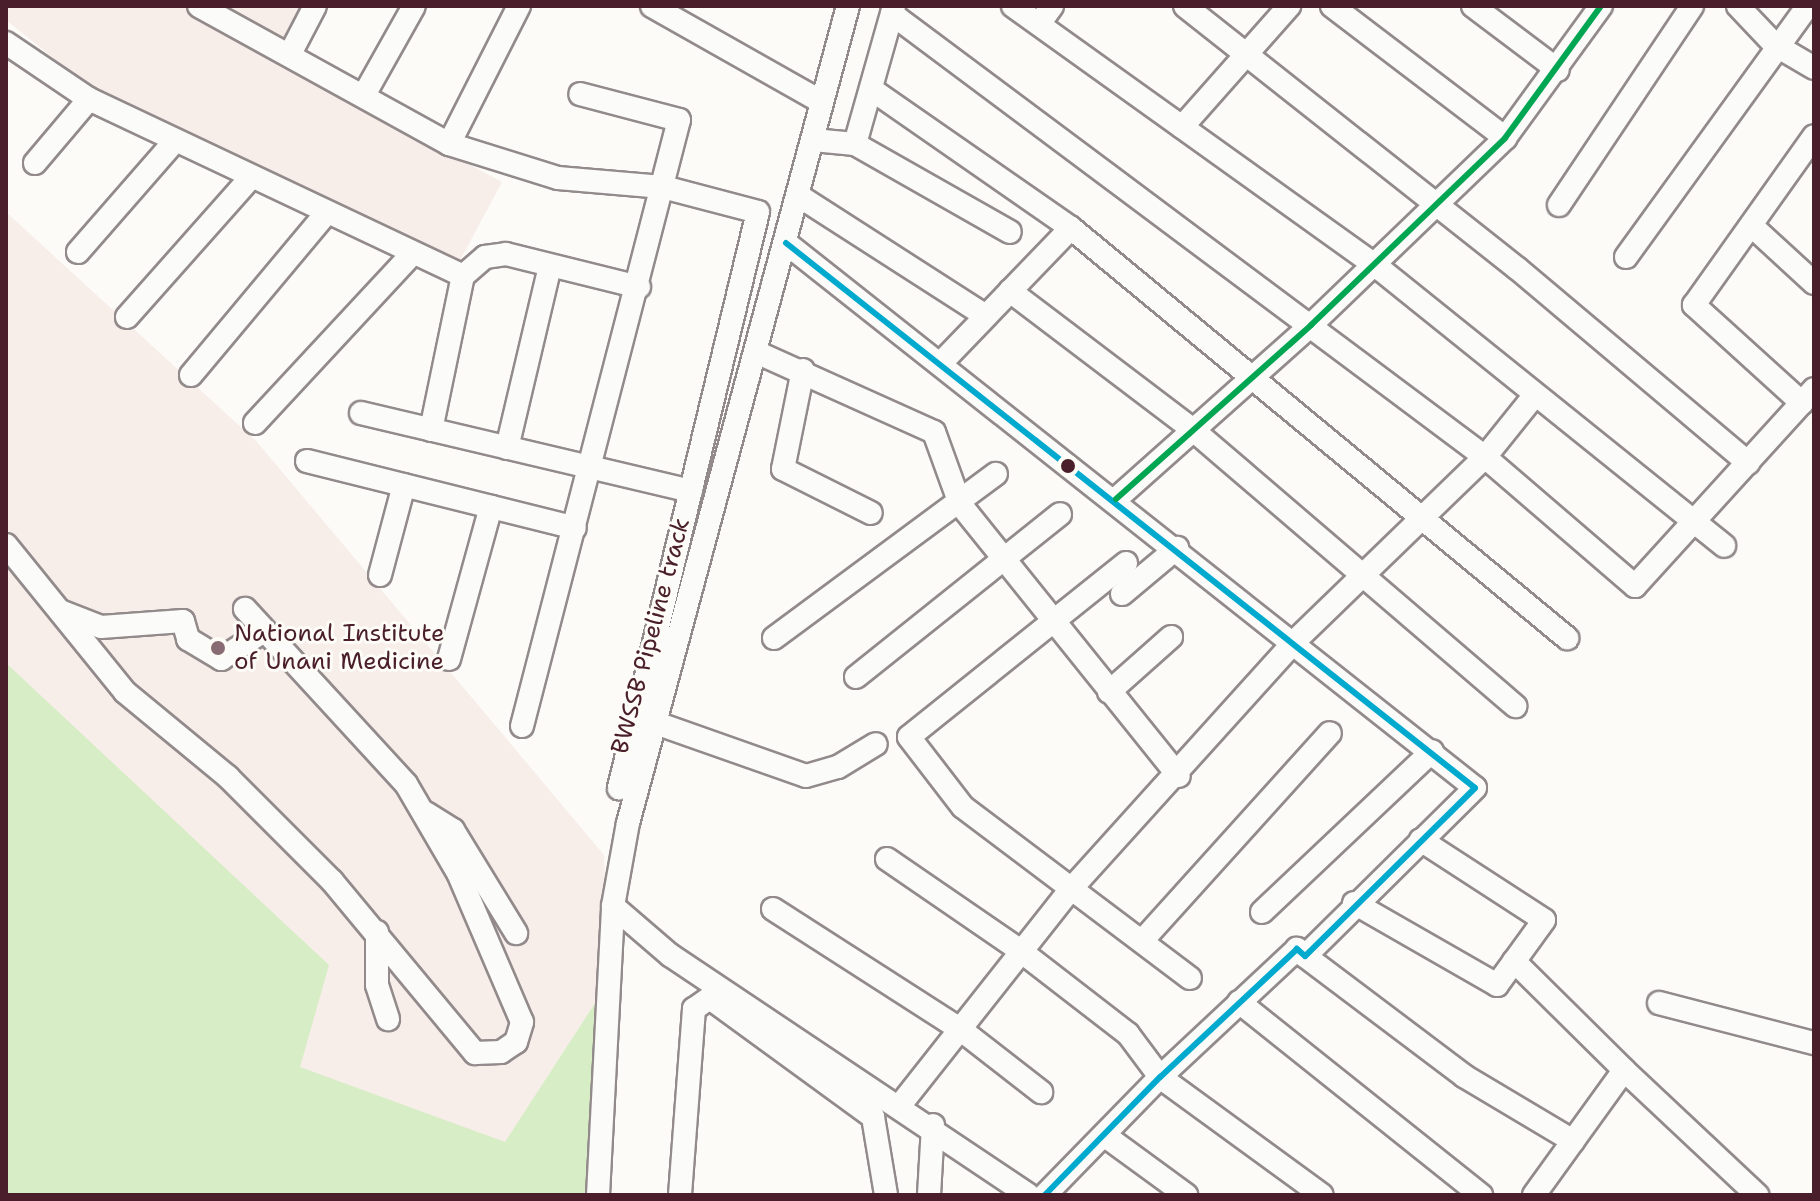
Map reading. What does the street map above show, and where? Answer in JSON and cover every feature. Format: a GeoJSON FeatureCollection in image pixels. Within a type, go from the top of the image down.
{"type":"FeatureCollection","features":[{"type":"Feature","properties":{"kind":"street"},"geometry":{"type":"LineString","coordinates":[[199,6],[222,12],[449,144],[558,178],[663,187],[758,212],[744,259],[619,788]]}},
{"type":"Feature","properties":{"kind":"street"},"geometry":{"type":"LineString","coordinates":[[290,54],[315,6]]}},
{"type":"Feature","properties":{"kind":"street"},"geometry":{"type":"LineString","coordinates":[[364,95],[414,6]]}},
{"type":"Feature","properties":{"kind":"street"},"geometry":{"type":"LineString","coordinates":[[449,144],[519,6]]}},
{"type":"Feature","properties":{"kind":"street"},"geometry":{"type":"LineString","coordinates":[[652,6],[822,102]]}},
{"type":"Feature","properties":{"kind":"street"},"geometry":{"type":"LineString","coordinates":[[1013,6],[1045,15],[1182,127],[1375,265],[1724,546]]}},
{"type":"Feature","properties":{"kind":"street"},"geometry":{"type":"LineString","coordinates":[[1185,6],[1249,51],[1438,204],[1748,463]]}},
{"type":"Feature","properties":{"kind":"street"},"geometry":{"type":"LineString","coordinates":[[1182,127],[1289,6]]}},
{"type":"Feature","properties":{"kind":"street"},"geometry":{"type":"LineString","coordinates":[[1332,6],[1505,138]]}},
{"type":"Feature","properties":{"kind":"street"},"geometry":{"type":"LineString","coordinates":[[1473,6],[1558,70]]}},
{"type":"Feature","properties":{"kind":"street"},"geometry":{"type":"LineString","coordinates":[[1559,205],[1692,6]]}},
{"type":"Feature","properties":{"kind":"street"},"geometry":{"type":"LineString","coordinates":[[1738,6],[1775,45],[1814,68]]}},
{"type":"Feature","properties":{"kind":"street"},"geometry":{"type":"LineString","coordinates":[[1626,257],[1775,45],[1808,6]]}},
{"type":"Feature","properties":{"kind":"street"},"geometry":{"type":"LineString","coordinates":[[1116,499],[1311,325],[1505,138],[1558,70],[1598,7]]}},
{"type":"Feature","properties":{"kind":"street","name":"BWSSB Pipeline track"},"geometry":{"type":"LineString","coordinates":[[598,1195],[613,906],[653,722],[799,196],[842,9]]}},
{"type":"Feature","properties":{"kind":"street"},"geometry":{"type":"LineString","coordinates":[[855,144],[893,10],[1485,457],[1635,586],[1808,396],[1694,305],[1753,227],[1814,136]]}},
{"type":"Feature","properties":{"kind":"street"},"geometry":{"type":"LineString","coordinates":[[6,43],[89,99],[252,176],[325,215],[463,276]]}},
{"type":"Feature","properties":{"kind":"street"},"geometry":{"type":"LineString","coordinates":[[871,89],[1071,228],[1567,638]]}},
{"type":"Feature","properties":{"kind":"street"},"geometry":{"type":"LineString","coordinates":[[522,726],[639,287],[679,120],[580,94]]}},
{"type":"Feature","properties":{"kind":"street"},"geometry":{"type":"LineString","coordinates":[[35,163],[89,99]]}},
{"type":"Feature","properties":{"kind":"street"},"geometry":{"type":"LineString","coordinates":[[813,140],[855,144],[1010,232]]}},
{"type":"Feature","properties":{"kind":"street"},"geometry":{"type":"LineString","coordinates":[[78,252],[175,141]]}},
{"type":"Feature","properties":{"kind":"street"},"geometry":{"type":"LineString","coordinates":[[127,317],[252,176]]}},
{"type":"Feature","properties":{"kind":"street"},"geometry":{"type":"LineString","coordinates":[[799,196],[986,316]]}},
{"type":"Feature","properties":{"kind":"street"},"geometry":{"type":"LineString","coordinates":[[191,375],[325,215]]}},
{"type":"Feature","properties":{"kind":"street"},"geometry":{"type":"LineString","coordinates":[[1753,227],[1814,282]]}},
{"type":"Feature","properties":{"kind":"street"},"geometry":{"type":"LineString","coordinates":[[940,364],[1071,228]]}},
{"type":"Feature","properties":{"kind":"street"},"geometry":{"type":"LineString","coordinates":[[786,243],[1116,499],[1475,788],[1354,903],[1305,956]]}},
{"type":"Feature","properties":{"kind":"street"},"geometry":{"type":"LineString","coordinates":[[431,430],[463,276],[499,254],[639,287]]}},
{"type":"Feature","properties":{"kind":"street"},"geometry":{"type":"LineString","coordinates":[[255,423],[411,255]]}},
{"type":"Feature","properties":{"kind":"street"},"geometry":{"type":"LineString","coordinates":[[744,259],[779,268]]}},
{"type":"Feature","properties":{"kind":"street"},"geometry":{"type":"LineString","coordinates":[[507,448],[550,266]]}},
{"type":"Feature","properties":{"kind":"street"},"geometry":{"type":"LineString","coordinates":[[1010,291],[1192,429],[1515,706]]}},
{"type":"Feature","properties":{"kind":"street"},"geometry":{"type":"LineString","coordinates":[[756,352],[803,370],[934,432],[960,504],[1001,561],[1179,776]]}},
{"type":"Feature","properties":{"kind":"street"},"geometry":{"type":"LineString","coordinates":[[803,370],[783,469],[871,513]]}},
{"type":"Feature","properties":{"kind":"street"},"geometry":{"type":"LineString","coordinates":[[901,1104],[1018,949],[1071,889],[1179,776],[1295,641],[1485,457],[1534,396]]}},
{"type":"Feature","properties":{"kind":"street"},"geometry":{"type":"LineString","coordinates":[[361,413],[691,491]]}},
{"type":"Feature","properties":{"kind":"street"},"geometry":{"type":"LineString","coordinates":[[307,461],[575,528]]}},
{"type":"Feature","properties":{"kind":"street"},"geometry":{"type":"LineString","coordinates":[[774,638],[960,504],[996,474]]}},
{"type":"Feature","properties":{"kind":"street"},"geometry":{"type":"LineString","coordinates":[[380,575],[404,485]]}},
{"type":"Feature","properties":{"kind":"street"},"geometry":{"type":"LineString","coordinates":[[449,659],[491,507]]}},
{"type":"Feature","properties":{"kind":"street"},"geometry":{"type":"LineString","coordinates":[[856,677],[1060,514]]}},
{"type":"Feature","properties":{"kind":"street"},"geometry":{"type":"LineString","coordinates":[[6,545],[125,692],[228,777],[377,932],[475,1053],[501,1052],[516,1042],[522,1022],[458,873],[406,784],[245,609]]}},
{"type":"Feature","properties":{"kind":"street"},"geometry":{"type":"LineString","coordinates":[[1122,594],[1177,548]]}},
{"type":"Feature","properties":{"kind":"street"},"geometry":{"type":"LineString","coordinates":[[1126,563],[1053,625],[909,737],[963,807],[1190,978]]}},
{"type":"Feature","properties":{"kind":"street"},"geometry":{"type":"LineString","coordinates":[[59,611],[101,627],[183,621],[188,639],[221,659],[264,631]]}},
{"type":"Feature","properties":{"kind":"street"},"geometry":{"type":"LineString","coordinates":[[1109,692],[1171,637]]}},
{"type":"Feature","properties":{"kind":"street"},"geometry":{"type":"LineString","coordinates":[[653,722],[806,776],[838,767],[876,744]]}},
{"type":"Feature","properties":{"kind":"street"},"geometry":{"type":"LineString","coordinates":[[1142,941],[1330,733]]}},
{"type":"Feature","properties":{"kind":"street"},"geometry":{"type":"LineString","coordinates":[[1262,912],[1432,751]]}},
{"type":"Feature","properties":{"kind":"street"},"geometry":{"type":"LineString","coordinates":[[421,811],[453,830],[516,933]]}},
{"type":"Feature","properties":{"kind":"street"},"geometry":{"type":"LineString","coordinates":[[1354,903],[1497,985],[1544,920],[1421,840]]}},
{"type":"Feature","properties":{"kind":"street"},"geometry":{"type":"LineString","coordinates":[[887,859],[1018,949],[1128,1034],[1160,1077],[1322,1195]]}},
{"type":"Feature","properties":{"kind":"street"},"geometry":{"type":"LineString","coordinates":[[613,906],[670,955],[933,1125],[1028,1195]]}},
{"type":"Feature","properties":{"kind":"street"},"geometry":{"type":"LineString","coordinates":[[773,909],[960,1029],[1041,1092]]}},
{"type":"Feature","properties":{"kind":"street"},"geometry":{"type":"LineString","coordinates":[[377,932],[377,985],[388,1019]]}},
{"type":"Feature","properties":{"kind":"street"},"geometry":{"type":"LineString","coordinates":[[1045,1195],[1160,1077],[1297,949],[1464,1076],[1573,1141]]}},
{"type":"Feature","properties":{"kind":"street"},"geometry":{"type":"LineString","coordinates":[[1514,961],[1757,1195]]}},
{"type":"Feature","properties":{"kind":"street"},"geometry":{"type":"LineString","coordinates":[[680,1195],[694,1009],[710,998],[873,1117],[886,1195]]}},
{"type":"Feature","properties":{"kind":"street"},"geometry":{"type":"LineString","coordinates":[[1239,1002],[1481,1195]]}},
{"type":"Feature","properties":{"kind":"street"},"geometry":{"type":"LineString","coordinates":[[1659,1003],[1814,1043]]}},
{"type":"Feature","properties":{"kind":"street"},"geometry":{"type":"LineString","coordinates":[[1534,1195],[1624,1070]]}},
{"type":"Feature","properties":{"kind":"street"},"geometry":{"type":"LineString","coordinates":[[929,1195],[933,1125]]}},
{"type":"Feature","properties":{"kind":"street"},"geometry":{"type":"LineString","coordinates":[[1104,1135],[1186,1195]]}},
{"type":"Feature","properties":{"kind":"shaded area"},"geometry":{"type":"Polygon","coordinates":[[[6,6],[322,6],[292,70],[502,182],[458,264],[98,94],[6,20],[6,6]]]}},
{"type":"Feature","properties":{"kind":"shaded area","name":"National Institute of Unani Medicine"},"geometry":{"type":"Polygon","coordinates":[[[6,212],[257,442],[604,855],[608,983],[471,1195],[6,1195],[6,212]]]}},
{"type":"Feature","properties":{"kind":"green space"},"geometry":{"type":"Polygon","coordinates":[[[6,663],[329,965],[300,1067],[505,1142],[608,983],[600,1195],[6,1195],[6,663]]]}},
{"type":"Feature","properties":{"kind":"transit line"},"geometry":{"type":"LineString","coordinates":[[1116,499],[1311,325],[1505,138],[1601,6]]}},
{"type":"Feature","properties":{"kind":"transit line"},"geometry":{"type":"LineString","coordinates":[[786,243],[1475,788],[1305,956],[1297,949],[1160,1077],[1045,1195]]}},
{"type":"Feature","properties":{"kind":"place","name":"National Institute of Unani Medicine"},"geometry":{"type":"Point","coordinates":[218,648]}}]}
